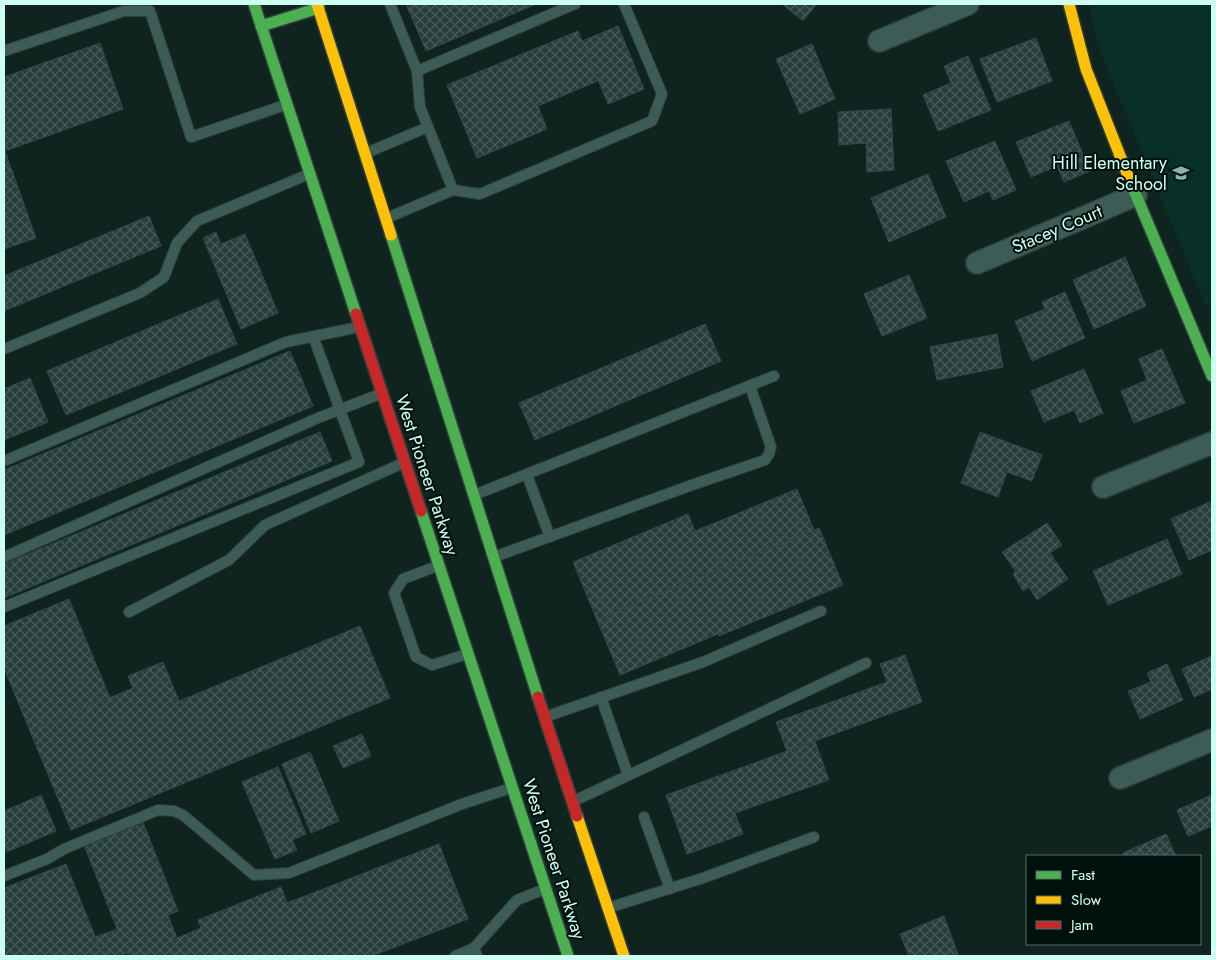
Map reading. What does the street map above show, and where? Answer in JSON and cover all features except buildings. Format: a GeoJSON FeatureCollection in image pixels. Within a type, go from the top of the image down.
{"type":"FeatureCollection","features":[{"type":"Feature","properties":{"kind":"main road","name":"West Pioneer Parkway"},"geometry":{"type":"LineString","coordinates":[[254,4],[308,174],[568,956]]}},
{"type":"Feature","properties":{"kind":"main road"},"geometry":{"type":"LineString","coordinates":[[1069,4],[1086,69],[1136,195],[1212,376]]}},
{"type":"Feature","properties":{"kind":"main road","name":"West Pioneer Parkway"},"geometry":{"type":"LineString","coordinates":[[318,6],[544,718],[624,956]]}},
{"type":"Feature","properties":{"kind":"main road"},"geometry":{"type":"LineString","coordinates":[[261,26],[318,6]]}},
{"type":"Feature","properties":{"kind":"street"},"geometry":{"type":"LineString","coordinates":[[879,41],[968,4]]}},
{"type":"Feature","properties":{"kind":"street","name":"Stacey Court"},"geometry":{"type":"LineString","coordinates":[[977,263],[1136,195]]}},
{"type":"Feature","properties":{"kind":"street"},"geometry":{"type":"LineString","coordinates":[[1103,487],[1212,443]]}},
{"type":"Feature","properties":{"kind":"street"},"geometry":{"type":"LineString","coordinates":[[1120,778],[1212,740]]}},
{"type":"Feature","properties":{"kind":"lane"},"geometry":{"type":"LineString","coordinates":[[318,6],[330,4]]}},
{"type":"Feature","properties":{"kind":"lane"},"geometry":{"type":"LineString","coordinates":[[390,4],[417,71],[420,107],[453,190]]}},
{"type":"Feature","properties":{"kind":"lane"},"geometry":{"type":"LineString","coordinates":[[417,71],[554,8],[575,4]]}},
{"type":"Feature","properties":{"kind":"lane"},"geometry":{"type":"LineString","coordinates":[[386,219],[453,190],[480,194],[652,121],[662,94],[624,4]]}},
{"type":"Feature","properties":{"kind":"lane"},"geometry":{"type":"LineString","coordinates":[[4,51],[124,11],[150,11],[191,137],[286,104]]}},
{"type":"Feature","properties":{"kind":"lane"},"geometry":{"type":"LineString","coordinates":[[365,153],[428,127]]}},
{"type":"Feature","properties":{"kind":"lane"},"geometry":{"type":"LineString","coordinates":[[4,349],[140,293],[164,277],[177,243],[196,221],[308,174]]}},
{"type":"Feature","properties":{"kind":"lane"},"geometry":{"type":"LineString","coordinates":[[4,461],[286,342],[359,327]]}},
{"type":"Feature","properties":{"kind":"lane"},"geometry":{"type":"LineString","coordinates":[[4,607],[359,462],[313,336]]}},
{"type":"Feature","properties":{"kind":"lane"},"geometry":{"type":"LineString","coordinates":[[474,496],[774,376]]}},
{"type":"Feature","properties":{"kind":"lane"},"geometry":{"type":"LineString","coordinates":[[493,558],[765,460],[771,447],[750,386]]}},
{"type":"Feature","properties":{"kind":"lane"},"geometry":{"type":"LineString","coordinates":[[4,557],[340,409],[381,393]]}},
{"type":"Feature","properties":{"kind":"lane"},"geometry":{"type":"LineString","coordinates":[[129,612],[229,560],[265,525],[404,463]]}},
{"type":"Feature","properties":{"kind":"lane"},"geometry":{"type":"LineString","coordinates":[[527,474],[550,537]]}},
{"type":"Feature","properties":{"kind":"lane"},"geometry":{"type":"LineString","coordinates":[[438,565],[403,579],[394,593],[416,657],[432,664],[467,654]]}},
{"type":"Feature","properties":{"kind":"lane"},"geometry":{"type":"LineString","coordinates":[[544,718],[704,662],[821,611]]}},
{"type":"Feature","properties":{"kind":"lane"},"geometry":{"type":"LineString","coordinates":[[572,802],[866,663]]}},
{"type":"Feature","properties":{"kind":"lane"},"geometry":{"type":"LineString","coordinates":[[601,698],[628,775]]}},
{"type":"Feature","properties":{"kind":"lane"},"geometry":{"type":"LineString","coordinates":[[4,876],[158,810],[174,811],[183,815],[254,875],[289,873],[462,804],[512,788]]}},
{"type":"Feature","properties":{"kind":"lane"},"geometry":{"type":"LineString","coordinates":[[644,817],[670,889]]}},
{"type":"Feature","properties":{"kind":"lane"},"geometry":{"type":"LineString","coordinates":[[607,908],[703,878],[814,837]]}},
{"type":"Feature","properties":{"kind":"lane"},"geometry":{"type":"LineString","coordinates":[[455,956],[476,952],[517,900],[545,889]]}},
{"type":"Feature","properties":{"kind":"shaded area","name":"Hill Elementary School"},"geometry":{"type":"Polygon","coordinates":[[[1090,4],[1212,4],[1212,304],[1206,307],[1096,41],[1090,4]]]}},
{"type":"Feature","properties":{"kind":"traffic: fast"},"geometry":{"type":"LineString","coordinates":[[254,4],[356,314]]}},
{"type":"Feature","properties":{"kind":"traffic: fast"},"geometry":{"type":"LineString","coordinates":[[261,26],[319,8]]}},
{"type":"Feature","properties":{"kind":"traffic: fast"},"geometry":{"type":"LineString","coordinates":[[1128,176],[1212,376]]}},
{"type":"Feature","properties":{"kind":"traffic: fast"},"geometry":{"type":"LineString","coordinates":[[391,235],[538,697]]}},
{"type":"Feature","properties":{"kind":"traffic: fast"},"geometry":{"type":"LineString","coordinates":[[421,511],[568,956]]}},
{"type":"Feature","properties":{"kind":"traffic: slow"},"geometry":{"type":"LineString","coordinates":[[317,4],[391,235]]}},
{"type":"Feature","properties":{"kind":"traffic: slow"},"geometry":{"type":"LineString","coordinates":[[1069,4],[1086,69],[1128,176]]}},
{"type":"Feature","properties":{"kind":"traffic: slow"},"geometry":{"type":"LineString","coordinates":[[577,816],[624,956]]}},
{"type":"Feature","properties":{"kind":"traffic: jam"},"geometry":{"type":"LineString","coordinates":[[356,314],[421,511]]}},
{"type":"Feature","properties":{"kind":"traffic: jam"},"geometry":{"type":"LineString","coordinates":[[538,697],[577,816]]}},
{"type":"Feature","properties":{"kind":"place","name":"Hill Elementary School"},"geometry":{"type":"Point","coordinates":[1181,173]}}]}
